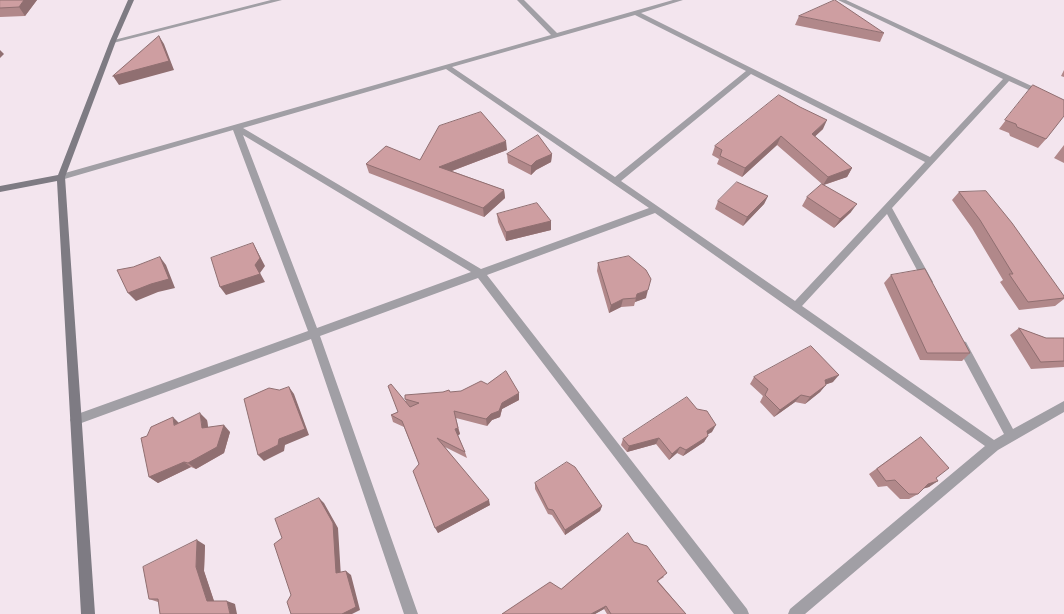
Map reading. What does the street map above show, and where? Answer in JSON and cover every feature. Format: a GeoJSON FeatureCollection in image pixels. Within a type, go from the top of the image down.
{"type":"FeatureCollection","features":[{"type":"Feature","properties":{"kind":"street"},"geometry":{"type":"LineString","coordinates":[[88,614],[62,177],[113,41],[131,0]]}},
{"type":"Feature","properties":{"kind":"street"},"geometry":{"type":"LineString","coordinates":[[113,41],[279,0]]}},
{"type":"Feature","properties":{"kind":"street"},"geometry":{"type":"LineString","coordinates":[[520,0],[556,36]]}},
{"type":"Feature","properties":{"kind":"street"},"geometry":{"type":"LineString","coordinates":[[0,189],[62,177],[680,0]]}},
{"type":"Feature","properties":{"kind":"street"},"geometry":{"type":"LineString","coordinates":[[841,0],[1064,104]]}},
{"type":"Feature","properties":{"kind":"street"},"geometry":{"type":"LineString","coordinates":[[636,13],[931,161]]}},
{"type":"Feature","properties":{"kind":"street"},"geometry":{"type":"LineString","coordinates":[[447,66],[656,209],[994,446]]}},
{"type":"Feature","properties":{"kind":"street"},"geometry":{"type":"LineString","coordinates":[[615,182],[751,70]]}},
{"type":"Feature","properties":{"kind":"street"},"geometry":{"type":"LineString","coordinates":[[795,307],[1008,78]]}},
{"type":"Feature","properties":{"kind":"street"},"geometry":{"type":"LineString","coordinates":[[236,127],[480,273],[742,614]]}},
{"type":"Feature","properties":{"kind":"street"},"geometry":{"type":"LineString","coordinates":[[236,127],[314,334],[412,614]]}},
{"type":"Feature","properties":{"kind":"street"},"geometry":{"type":"LineString","coordinates":[[888,208],[933,291]]}},
{"type":"Feature","properties":{"kind":"street"},"geometry":{"type":"LineString","coordinates":[[76,420],[656,209]]}},
{"type":"Feature","properties":{"kind":"street"},"geometry":{"type":"LineString","coordinates":[[959,339],[1011,436]]}},
{"type":"Feature","properties":{"kind":"street"},"geometry":{"type":"LineString","coordinates":[[795,614],[975,464],[994,446],[1064,406]]}},
{"type":"Feature","properties":{"kind":"building"},"geometry":{"type":"Polygon","coordinates":[[[0,0],[24,0],[19,7],[0,8],[0,0]]]}},
{"type":"Feature","properties":{"kind":"building"},"geometry":{"type":"Polygon","coordinates":[[[835,0],[884,33],[799,16],[835,0]]]}},
{"type":"Feature","properties":{"kind":"building"},"geometry":{"type":"Polygon","coordinates":[[[159,36],[169,61],[113,76],[159,36]]]}},
{"type":"Feature","properties":{"kind":"building"},"geometry":{"type":"Polygon","coordinates":[[[1033,85],[1064,100],[1064,116],[1046,139],[1017,127],[1016,124],[1005,120],[1033,85]]]}},
{"type":"Feature","properties":{"kind":"building"},"geometry":{"type":"Polygon","coordinates":[[[779,95],[827,120],[812,134],[852,168],[828,177],[781,136],[745,168],[720,156],[722,150],[715,146],[779,95]]]}},
{"type":"Feature","properties":{"kind":"building"},"geometry":{"type":"Polygon","coordinates":[[[481,112],[506,141],[439,167],[504,190],[483,208],[366,164],[386,146],[420,160],[439,126],[481,112]]]}},
{"type":"Feature","properties":{"kind":"building"},"geometry":{"type":"Polygon","coordinates":[[[538,135],[552,154],[536,161],[531,166],[507,154],[538,135]]]}},
{"type":"Feature","properties":{"kind":"building"},"geometry":{"type":"Polygon","coordinates":[[[737,182],[768,196],[747,217],[718,201],[737,182]]]}},
{"type":"Feature","properties":{"kind":"building"},"geometry":{"type":"Polygon","coordinates":[[[822,184],[857,204],[840,219],[807,197],[822,184]]]}},
{"type":"Feature","properties":{"kind":"building"},"geometry":{"type":"Polygon","coordinates":[[[986,191],[1012,223],[1064,298],[1028,302],[1009,274],[1013,274],[980,220],[959,192],[986,191]]]}},
{"type":"Feature","properties":{"kind":"building"},"geometry":{"type":"Polygon","coordinates":[[[537,203],[551,221],[506,232],[497,214],[537,203]]]}},
{"type":"Feature","properties":{"kind":"building"},"geometry":{"type":"Polygon","coordinates":[[[253,243],[260,258],[255,265],[260,274],[220,287],[211,258],[253,243]]]}},
{"type":"Feature","properties":{"kind":"building"},"geometry":{"type":"Polygon","coordinates":[[[629,256],[646,270],[651,279],[648,290],[637,294],[636,298],[623,299],[611,305],[598,263],[629,256]]]}},
{"type":"Feature","properties":{"kind":"building"},"geometry":{"type":"Polygon","coordinates":[[[160,257],[169,279],[128,293],[117,270],[133,267],[160,257]]]}},
{"type":"Feature","properties":{"kind":"building"},"geometry":{"type":"Polygon","coordinates":[[[925,269],[970,353],[927,353],[891,275],[925,269]]]}},
{"type":"Feature","properties":{"kind":"building"},"geometry":{"type":"Polygon","coordinates":[[[1019,328],[1046,338],[1064,338],[1064,361],[1041,362],[1019,328]]]}},
{"type":"Feature","properties":{"kind":"building"},"geometry":{"type":"Polygon","coordinates":[[[811,346],[839,375],[825,380],[826,385],[810,397],[801,395],[780,410],[765,395],[768,389],[754,377],[811,346]]]}},
{"type":"Feature","properties":{"kind":"building"},"geometry":{"type":"Polygon","coordinates":[[[506,371],[519,393],[502,403],[499,411],[491,414],[486,419],[454,411],[458,428],[455,429],[465,452],[437,438],[489,500],[435,528],[413,471],[419,464],[402,421],[391,415],[398,412],[388,386],[391,384],[410,407],[419,403],[405,399],[405,395],[443,392],[449,390],[450,392],[461,391],[481,381],[487,384],[506,371]]]}},
{"type":"Feature","properties":{"kind":"building"},"geometry":{"type":"Polygon","coordinates":[[[289,387],[305,429],[279,439],[278,445],[258,455],[244,399],[269,388],[279,390],[289,387]]]}},
{"type":"Feature","properties":{"kind":"building"},"geometry":{"type":"Polygon","coordinates":[[[687,397],[697,409],[707,411],[716,425],[707,431],[708,436],[686,450],[680,447],[672,454],[659,438],[629,446],[623,439],[687,397]]]}},
{"type":"Feature","properties":{"kind":"building"},"geometry":{"type":"Polygon","coordinates":[[[200,413],[202,428],[224,425],[217,447],[188,463],[184,462],[149,477],[141,438],[147,436],[151,427],[173,417],[174,425],[200,413]]]}},
{"type":"Feature","properties":{"kind":"building"},"geometry":{"type":"Polygon","coordinates":[[[921,437],[949,468],[936,478],[938,481],[928,484],[918,494],[909,494],[895,480],[886,481],[877,469],[921,437]]]}},
{"type":"Feature","properties":{"kind":"building"},"geometry":{"type":"Polygon","coordinates":[[[567,462],[575,467],[602,506],[565,530],[553,510],[548,509],[535,483],[567,462]]]}},
{"type":"Feature","properties":{"kind":"building"},"geometry":{"type":"Polygon","coordinates":[[[319,498],[333,523],[336,573],[346,571],[356,607],[342,614],[291,614],[287,602],[291,595],[274,544],[282,538],[275,519],[319,498]]]}},
{"type":"Feature","properties":{"kind":"building"},"geometry":{"type":"Polygon","coordinates":[[[628,533],[634,542],[647,546],[667,573],[657,581],[686,614],[611,614],[606,606],[591,614],[502,614],[550,582],[561,589],[628,533]]]}},
{"type":"Feature","properties":{"kind":"building"},"geometry":{"type":"Polygon","coordinates":[[[197,540],[196,567],[207,601],[227,601],[230,614],[160,614],[158,599],[149,599],[143,567],[197,540]]]}}]}
